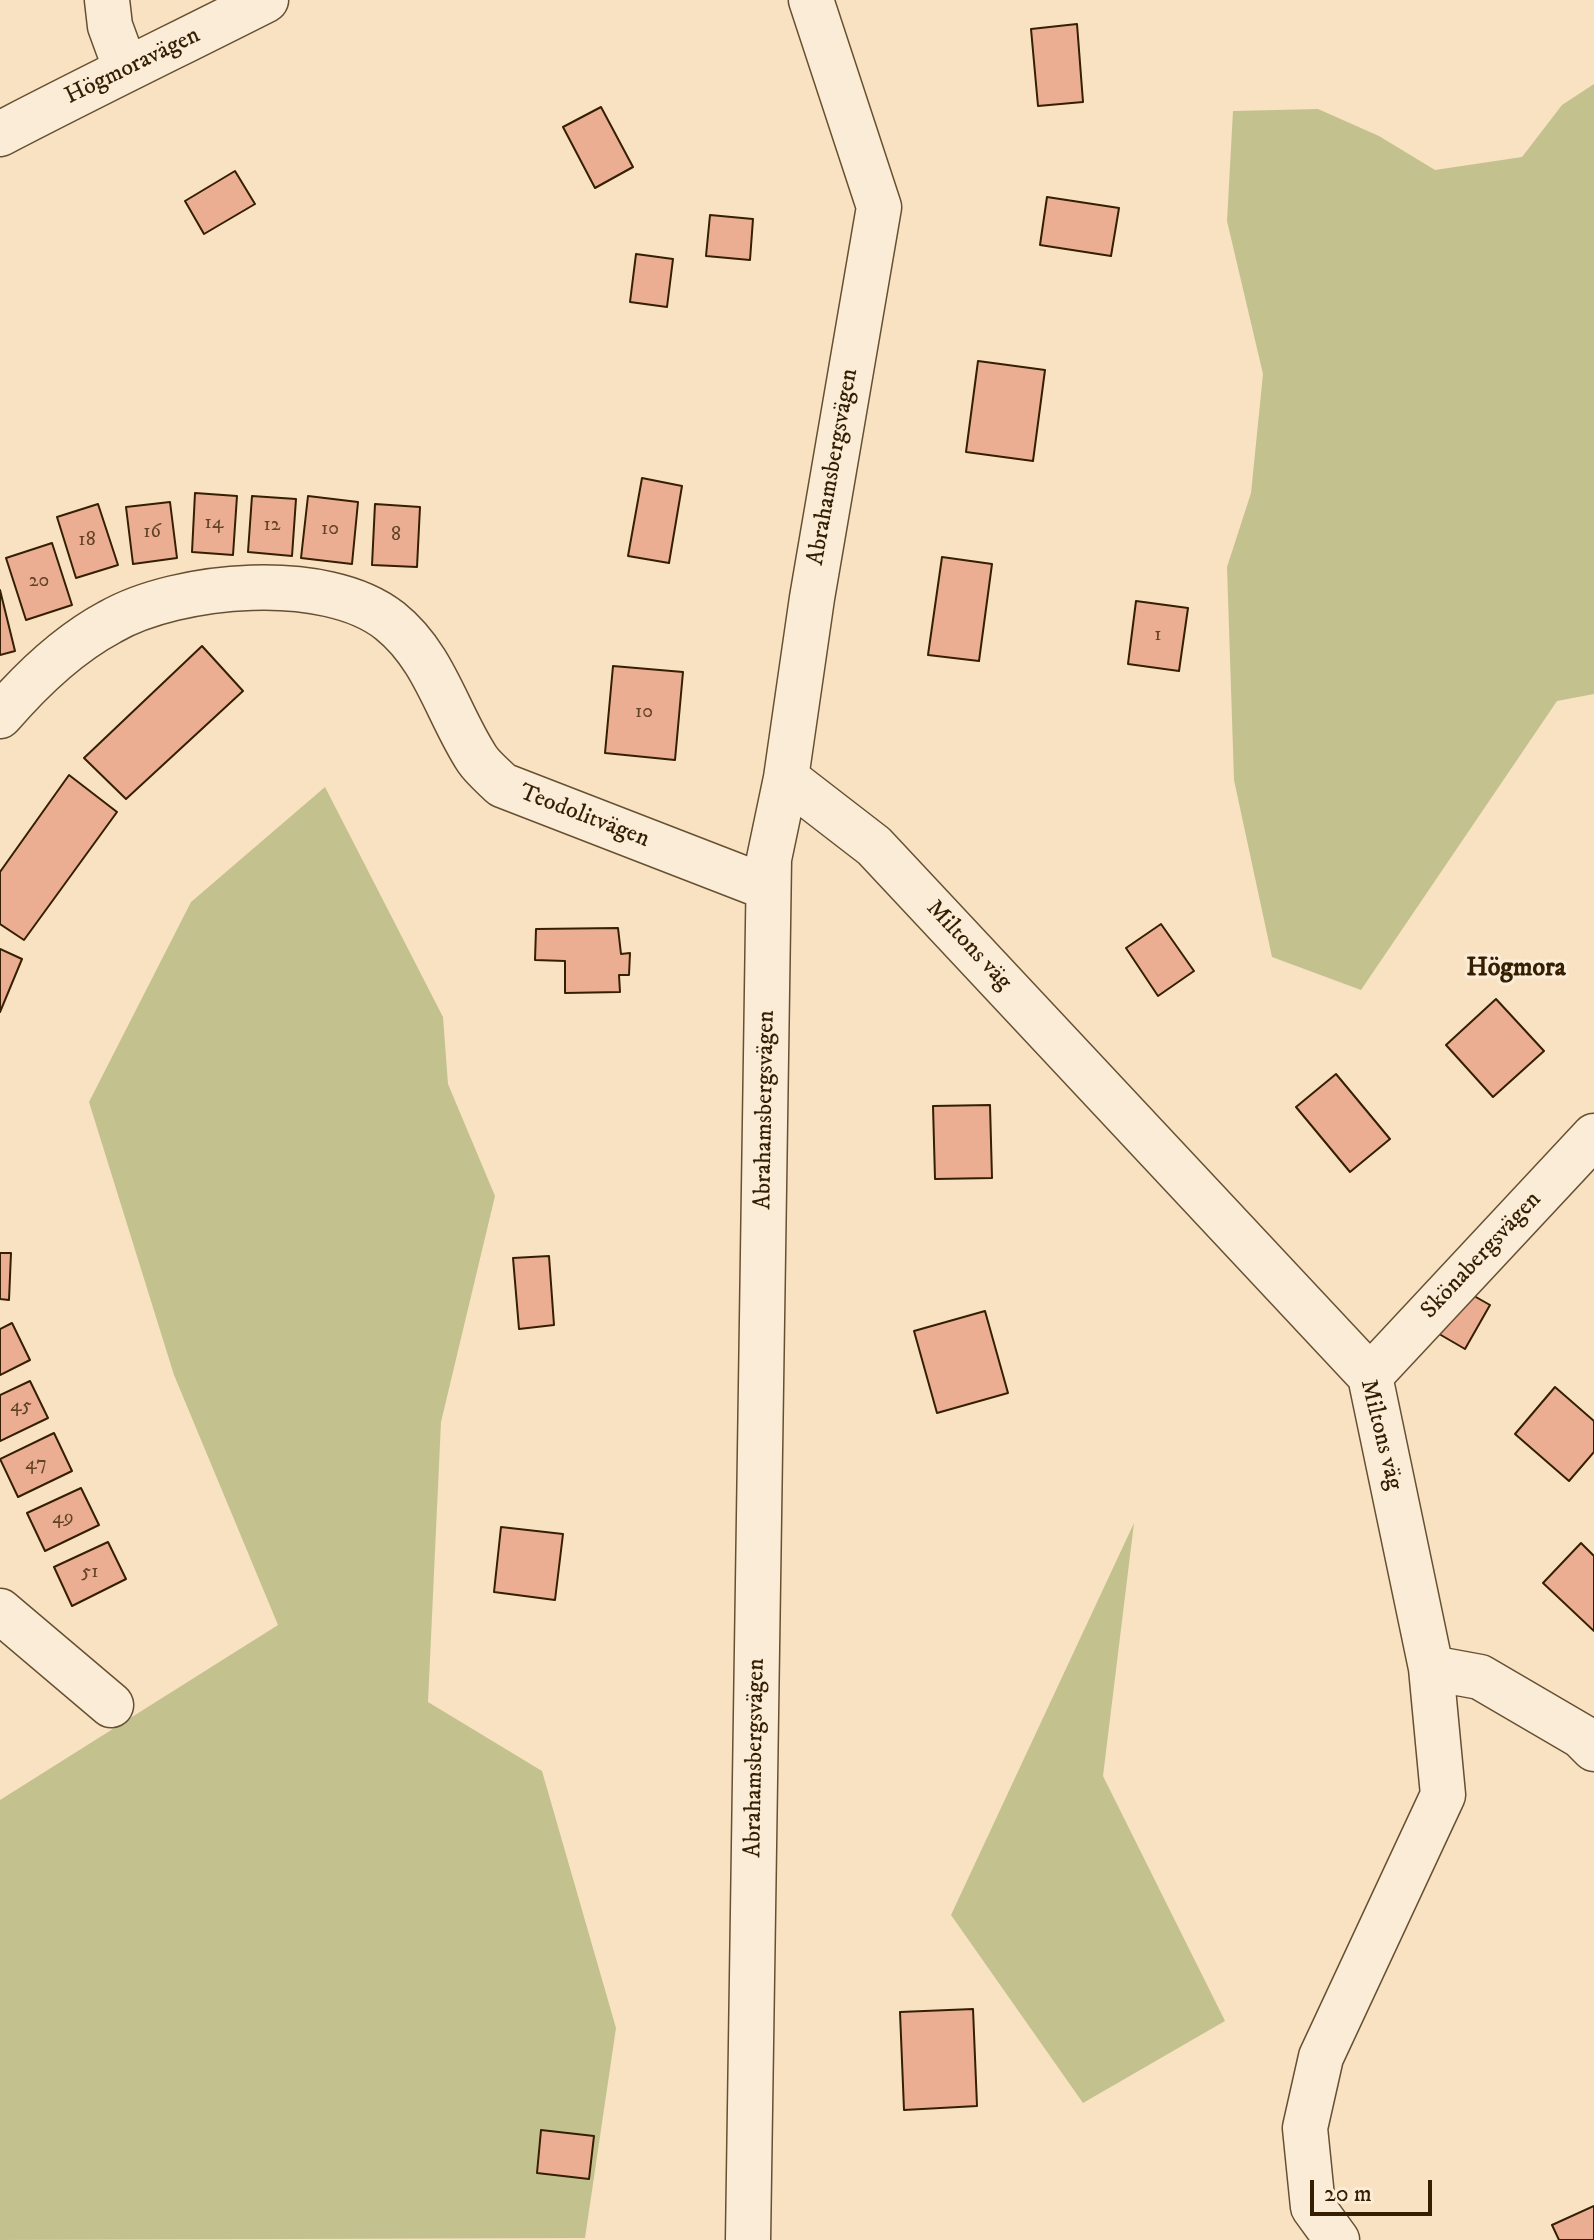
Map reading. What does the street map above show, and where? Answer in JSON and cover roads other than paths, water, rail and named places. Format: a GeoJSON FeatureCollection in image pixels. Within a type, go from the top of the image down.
{"type":"FeatureCollection","features":[{"type":"Feature","properties":{"kind":"street"},"geometry":{"type":"LineString","coordinates":[[107,0],[110,26],[125,67]]}},
{"type":"Feature","properties":{"kind":"street","name":"Högmoravägen"},"geometry":{"type":"LineString","coordinates":[[0,134],[125,67],[160,54],[266,0]]}},
{"type":"Feature","properties":{"kind":"street","name":"Abrahamsbergsvägen"},"geometry":{"type":"LineString","coordinates":[[748,2240],[769,859],[786,778],[812,598],[879,207],[811,0]]}},
{"type":"Feature","properties":{"kind":"street","name":"Teodolitvägen"},"geometry":{"type":"LineString","coordinates":[[0,716],[32,678],[110,621],[171,599],[241,589],[302,589],[358,603],[390,621],[432,669],[478,760],[502,785],[768,888]]}},
{"type":"Feature","properties":{"kind":"street","name":"Miltons väg"},"geometry":{"type":"LineString","coordinates":[[786,778],[874,846],[1370,1376],[1431,1668],[1443,1795],[1321,2057],[1305,2128],[1313,2207],[1337,2240]]}},
{"type":"Feature","properties":{"kind":"street","name":"Skönabergsvägen"},"geometry":{"type":"LineString","coordinates":[[1370,1376],[1594,1136]]}},
{"type":"Feature","properties":{"kind":"street"},"geometry":{"type":"LineString","coordinates":[[0,1611],[111,1705]]}},
{"type":"Feature","properties":{"kind":"street"},"geometry":{"type":"LineString","coordinates":[[1431,1668],[1480,1677],[1581,1736],[1594,1749]]}},
{"type":"Feature","properties":{"kind":"district","name":"Högmora"},"geometry":{"type":"Point","coordinates":[1516,970]}}]}
